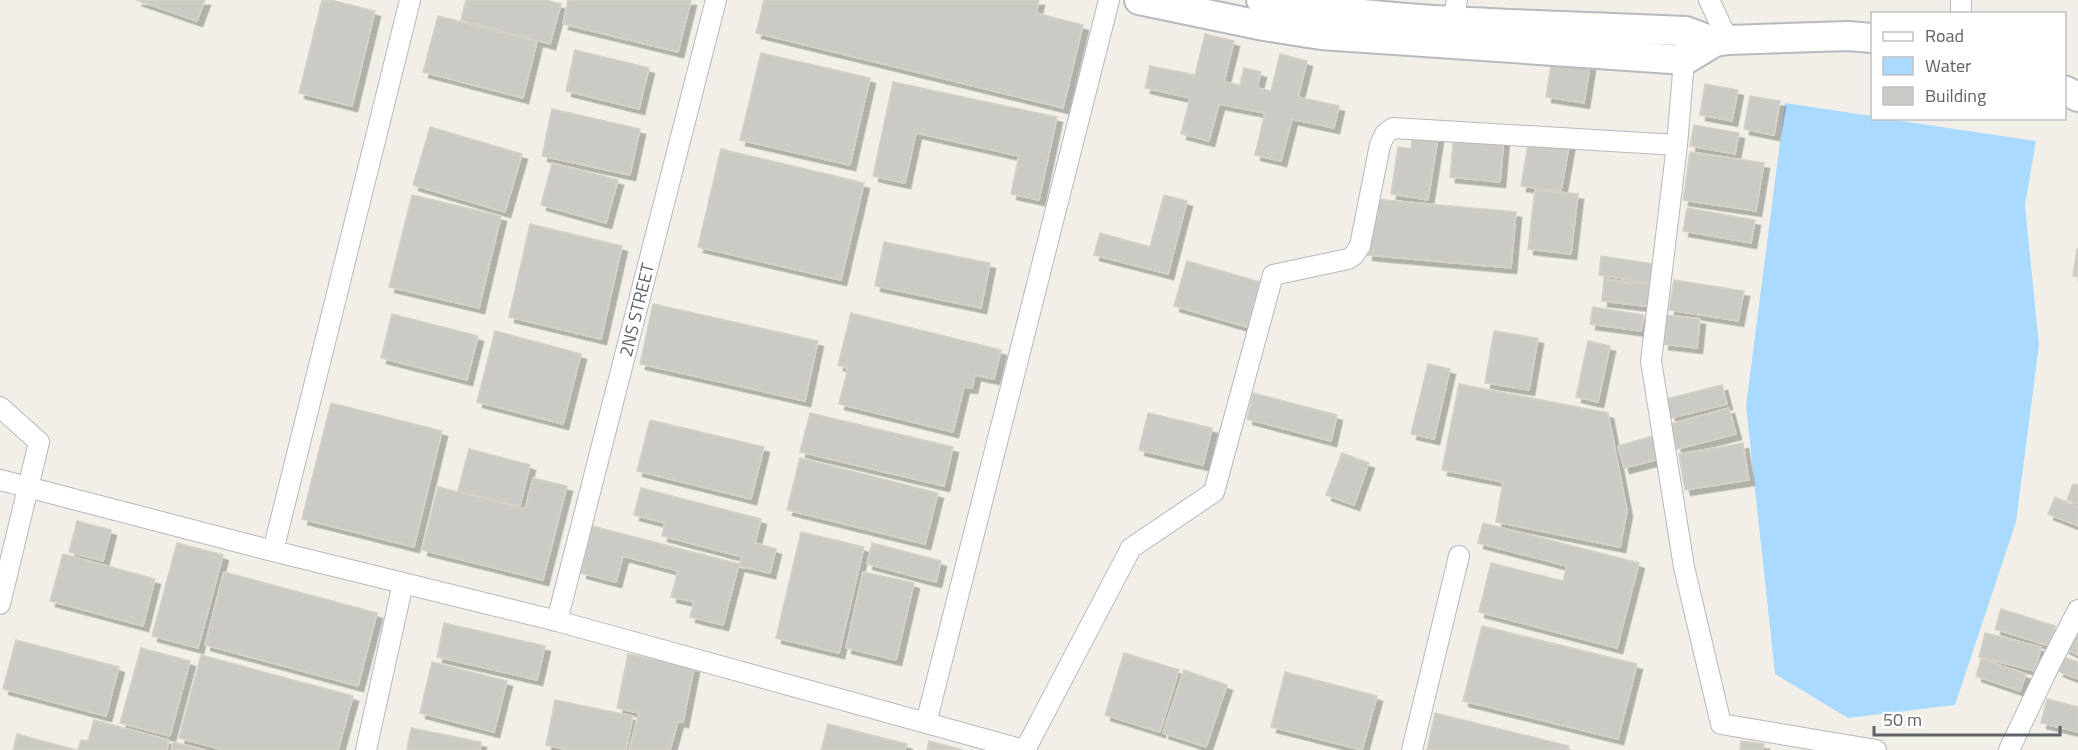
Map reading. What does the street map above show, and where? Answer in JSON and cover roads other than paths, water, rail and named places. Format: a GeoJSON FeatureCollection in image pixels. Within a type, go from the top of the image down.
{"type":"FeatureCollection","features":[{"type":"Feature","properties":{"kind":"main road"},"geometry":{"type":"LineString","coordinates":[[1139,0],[1264,26],[1321,35],[1685,60],[1722,41]]}},
{"type":"Feature","properties":{"kind":"main road"},"geometry":{"type":"LineString","coordinates":[[1261,0],[1306,8],[1455,10],[1686,31],[1722,41],[1848,36],[1871,38]]}},
{"type":"Feature","properties":{"kind":"street"},"geometry":{"type":"LineString","coordinates":[[273,551],[410,0]]}},
{"type":"Feature","properties":{"kind":"street","name":"2NS STREET"},"geometry":{"type":"LineString","coordinates":[[557,621],[716,0]]}},
{"type":"Feature","properties":{"kind":"street"},"geometry":{"type":"LineString","coordinates":[[926,723],[1109,0]]}},
{"type":"Feature","properties":{"kind":"street"},"geometry":{"type":"LineString","coordinates":[[1709,0],[1722,41]]}},
{"type":"Feature","properties":{"kind":"street"},"geometry":{"type":"LineString","coordinates":[[1686,31],[1677,145],[1651,361],[1684,567],[1721,724],[1876,750]]}},
{"type":"Feature","properties":{"kind":"street"},"geometry":{"type":"LineString","coordinates":[[0,480],[273,551],[557,621],[1024,750],[1131,548],[1214,492],[1273,275],[1348,259],[1360,246],[1380,145],[1385,134],[1393,128],[1677,145]]}},
{"type":"Feature","properties":{"kind":"street"},"geometry":{"type":"LineString","coordinates":[[0,407],[39,442],[0,604]]}},
{"type":"Feature","properties":{"kind":"street"},"geometry":{"type":"LineString","coordinates":[[1412,750],[1459,556]]}},
{"type":"Feature","properties":{"kind":"street"},"geometry":{"type":"LineString","coordinates":[[366,750],[403,583]]}},
{"type":"Feature","properties":{"kind":"street"},"geometry":{"type":"LineString","coordinates":[[2009,750],[2078,610]]}},
{"type":"Feature","properties":{"kind":"water"},"geometry":{"type":"Polygon","coordinates":[[[1785,103],[1871,116],[1871,120],[1895,120],[2036,141],[2025,205],[2039,345],[2016,522],[1955,705],[1848,718],[1775,674],[1746,406],[1785,103]]]}}]}
